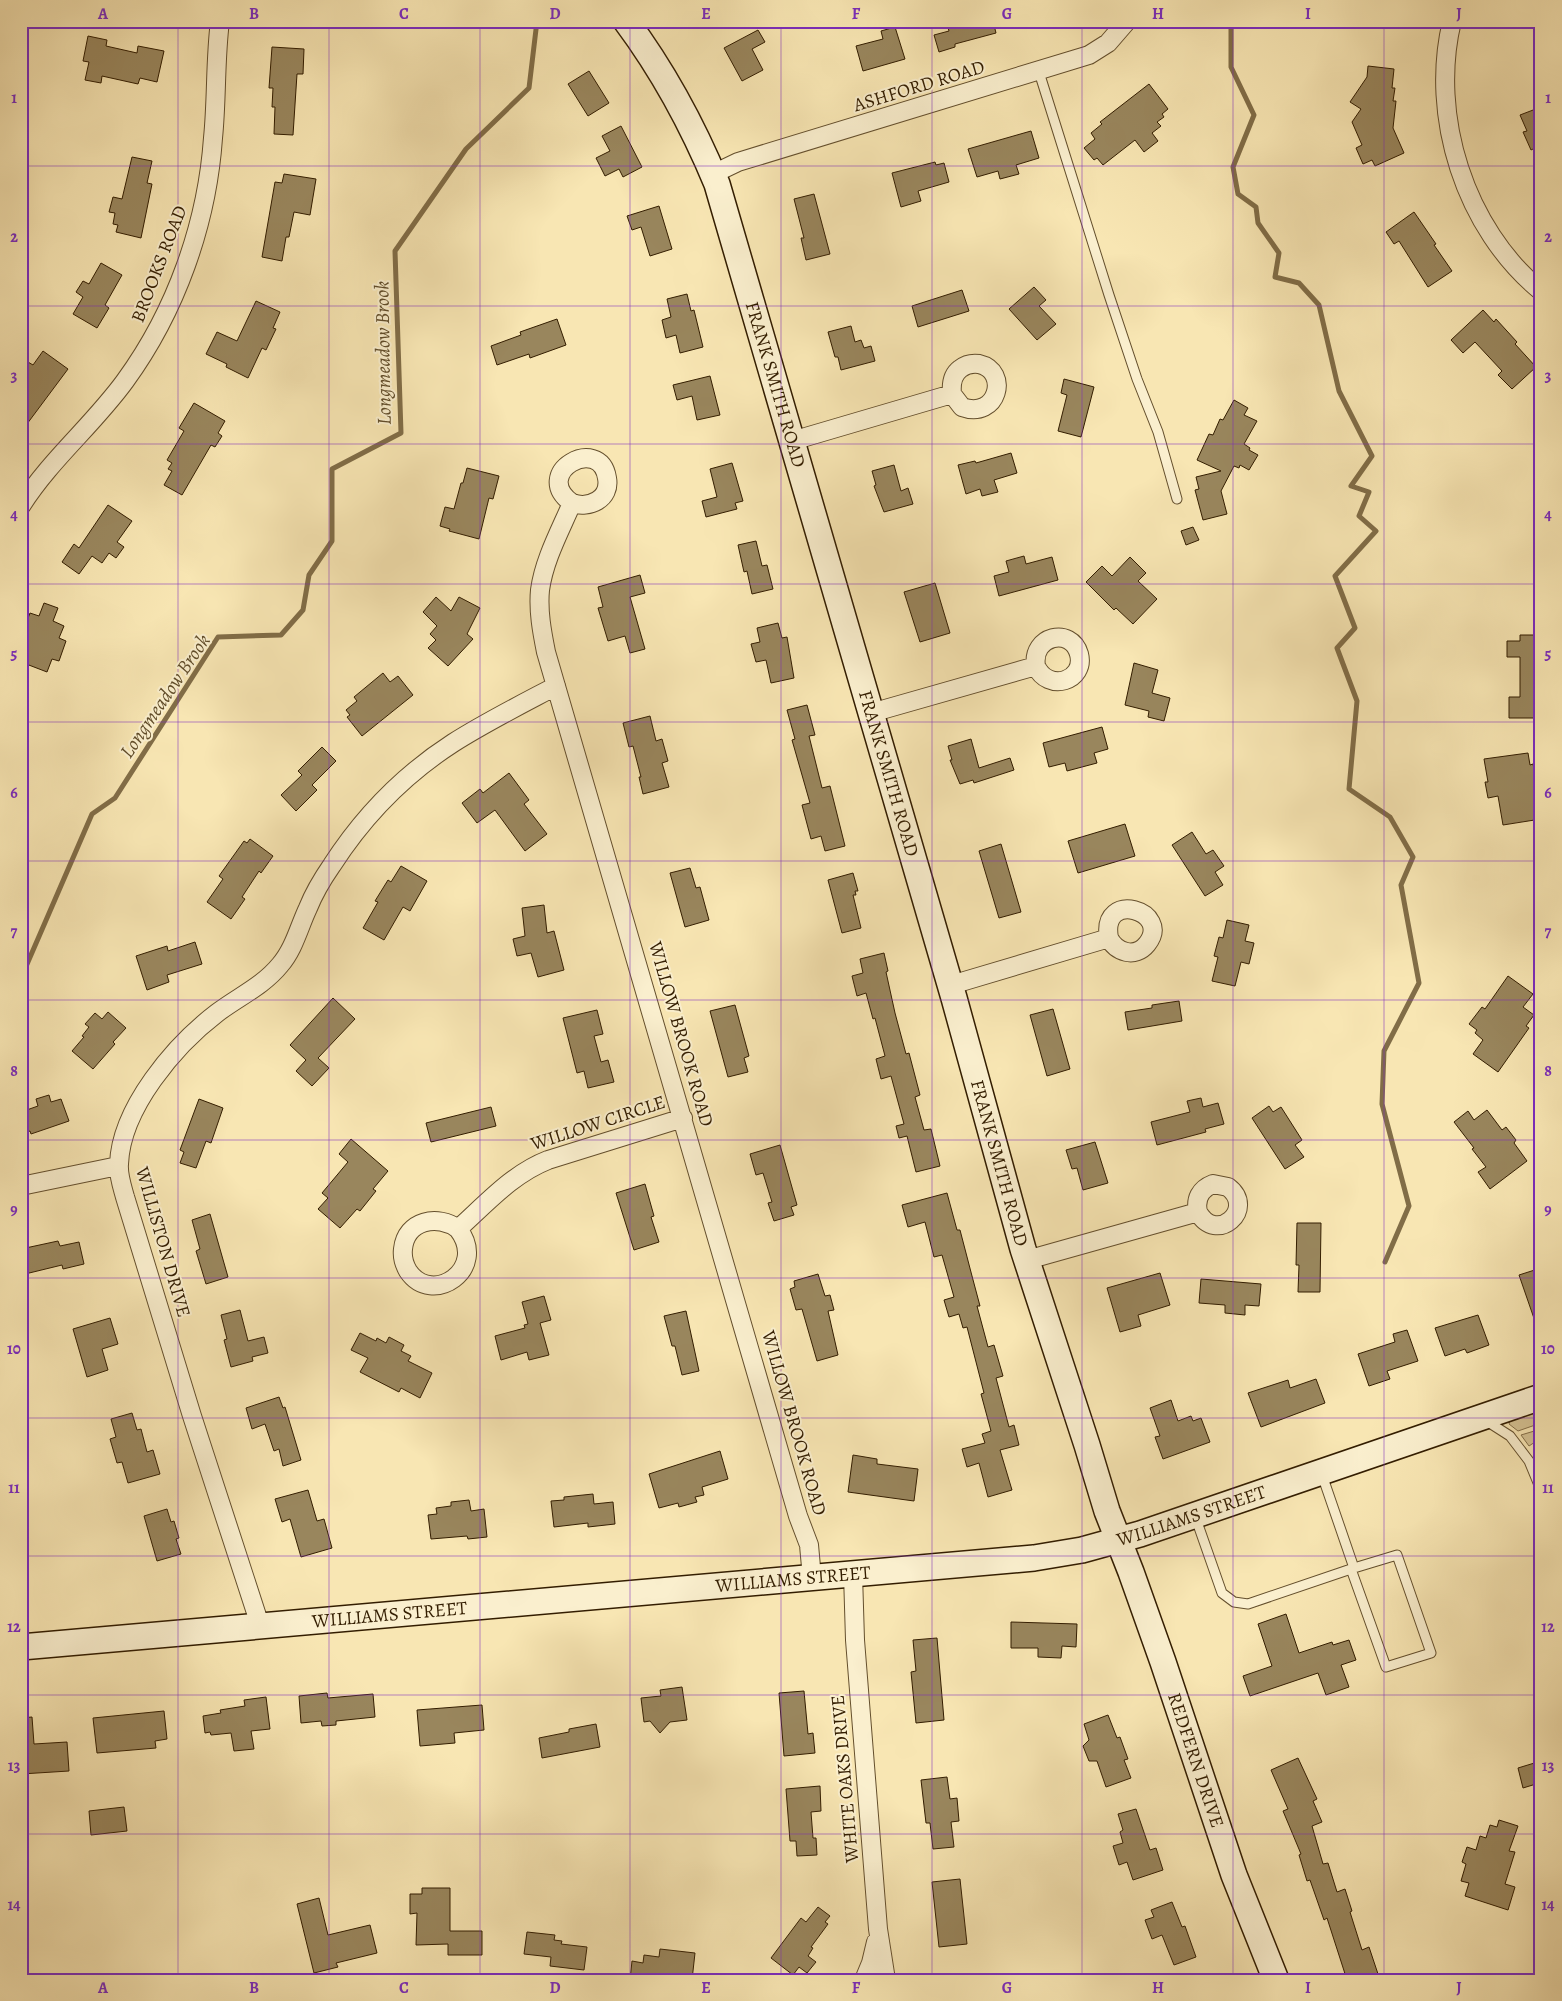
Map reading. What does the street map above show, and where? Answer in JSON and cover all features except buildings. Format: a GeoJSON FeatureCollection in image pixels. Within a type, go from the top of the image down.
{"type":"FeatureCollection","features":[{"type":"Feature","properties":{"kind":"street","name":"BROOKS ROAD"},"geometry":{"type":"LineString","coordinates":[[21,506],[50,466],[87,427],[125,382],[155,334],[175,292],[197,231],[207,187],[213,139],[220,21]]}},
{"type":"Feature","properties":{"kind":"street","name":"FRANK SMITH ROAD"},"geometry":{"type":"LineString","coordinates":[[626,21],[673,91],[693,128],[713,174],[730,224],[951,985],[1027,1260],[1118,1540]]}},
{"type":"Feature","properties":{"kind":"street","name":"ASHFORD ROAD"},"geometry":{"type":"LineString","coordinates":[[713,174],[738,162],[1039,72],[1089,55],[1100,49],[1115,36],[1127,21]]}},
{"type":"Feature","properties":{"kind":"street"},"geometry":{"type":"LineString","coordinates":[[1452,21],[1446,61],[1446,92],[1449,126],[1458,162],[1479,216],[1503,252],[1541,291]]}},
{"type":"Feature","properties":{"kind":"street"},"geometry":{"type":"LineString","coordinates":[[792,441],[952,394]]}},
{"type":"Feature","properties":{"kind":"street","name":"WILLOW BROOK ROAD"},"geometry":{"type":"LineString","coordinates":[[572,503],[548,557],[540,591],[543,635],[556,686],[798,1516],[809,1545],[812,1578]]}},
{"type":"Feature","properties":{"kind":"street"},"geometry":{"type":"LineString","coordinates":[[871,713],[1036,666]]}},
{"type":"Feature","properties":{"kind":"street","name":"WILLISTON DRIVE"},"geometry":{"type":"LineString","coordinates":[[260,1625],[192,1416],[125,1197],[118,1166],[120,1150],[130,1121],[155,1076],[192,1034],[226,1006],[264,981],[287,957],[318,887],[342,850],[369,816],[404,781],[452,744],[556,686]]}},
{"type":"Feature","properties":{"kind":"street"},"geometry":{"type":"LineString","coordinates":[[951,985],[1108,938]]}},
{"type":"Feature","properties":{"kind":"street","name":"WILLOW CIRCLE"},"geometry":{"type":"LineString","coordinates":[[458,1229],[514,1178],[534,1165],[683,1118]]}},
{"type":"Feature","properties":{"kind":"street"},"geometry":{"type":"LineString","coordinates":[[21,1186],[118,1166]]}},
{"type":"Feature","properties":{"kind":"street"},"geometry":{"type":"LineString","coordinates":[[1027,1260],[1198,1212]]}},
{"type":"Feature","properties":{"kind":"street","name":"WILLIAMS STREET"},"geometry":{"type":"LineString","coordinates":[[21,1647],[1034,1558],[1082,1550],[1195,1516],[1541,1397]]}},
{"type":"Feature","properties":{"kind":"street","name":"REDFERN DRIVE"},"geometry":{"type":"LineString","coordinates":[[1118,1540],[1163,1662],[1234,1875],[1276,1980]]}},
{"type":"Feature","properties":{"kind":"street","name":"WHITE OAKS DRIVE"},"geometry":{"type":"LineString","coordinates":[[853,1574],[855,1640],[878,1929],[886,1980]]}},
{"type":"Feature","properties":{"kind":"street"},"geometry":{"type":"LineString","coordinates":[[864,1980],[871,1962],[878,1929]]}},
{"type":"Feature","properties":{"kind":"lane"},"geometry":{"type":"LineString","coordinates":[[1039,72],[1109,295],[1137,379],[1158,432],[1177,499]]}},
{"type":"Feature","properties":{"kind":"lane"},"geometry":{"type":"LineString","coordinates":[[1480,1417],[1510,1436],[1529,1461],[1541,1490]]}},
{"type":"Feature","properties":{"kind":"lane"},"geometry":{"type":"LineString","coordinates":[[1195,1516],[1222,1593],[1234,1602],[1248,1604],[1353,1569],[1397,1555],[1431,1653],[1386,1668],[1353,1569],[1321,1472]]}},
{"type":"Feature","properties":{"kind":"shaded area"},"geometry":{"type":"Polygon","coordinates":[[[1541,1411],[1541,1423],[1518,1431],[1509,1424],[1510,1421],[1541,1411]]]}},
{"type":"Feature","properties":{"kind":"shaded area"},"geometry":{"type":"Polygon","coordinates":[[[1541,1429],[1541,1438],[1529,1446],[1521,1435],[1541,1429]]]}},
{"type":"Feature","properties":{"kind":"waterway","name":"Longmeadow Brook"},"geometry":{"type":"LineString","coordinates":[[21,978],[92,814],[115,798],[218,637],[281,635],[303,610],[309,575],[332,541],[332,469],[401,433],[395,251],[466,149],[529,88],[537,21]]}},
{"type":"Feature","properties":{"kind":"waterway"},"geometry":{"type":"LineString","coordinates":[[1231,21],[1231,67],[1254,115],[1233,167],[1238,194],[1256,207],[1258,223],[1279,253],[1275,277],[1299,283],[1319,305],[1339,391],[1372,456],[1351,486],[1369,492],[1359,516],[1376,531],[1335,576],[1355,628],[1337,648],[1357,701],[1349,789],[1390,817],[1413,857],[1401,885],[1419,983],[1384,1051],[1382,1104],[1409,1206],[1385,1262]]}}]}
